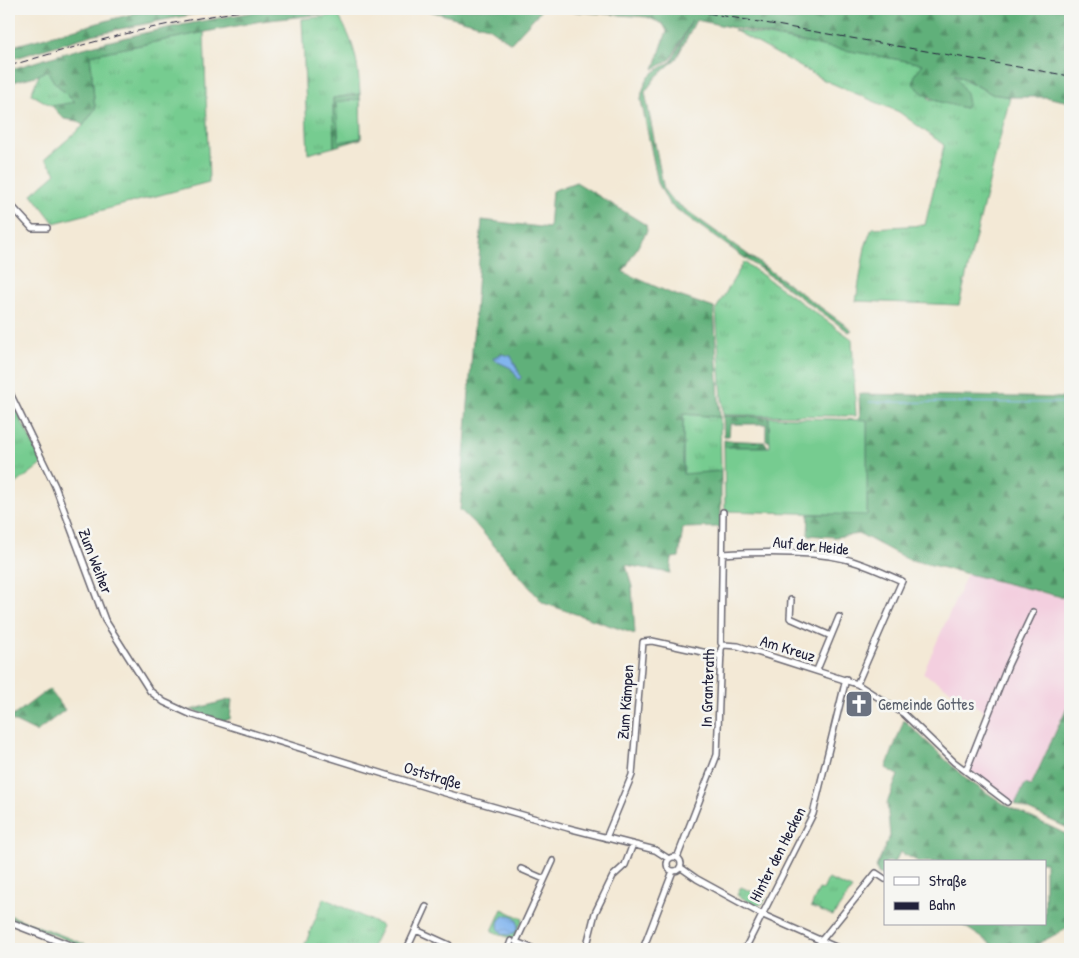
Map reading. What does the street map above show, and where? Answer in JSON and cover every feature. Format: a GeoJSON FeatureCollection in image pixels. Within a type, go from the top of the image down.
{"type":"FeatureCollection","features":[{"type":"Feature","properties":{"kind":"street"},"geometry":{"type":"LineString","coordinates":[[9,203],[32,228],[47,228]]}},
{"type":"Feature","properties":{"kind":"street","name":"Zum Weiher"},"geometry":{"type":"LineString","coordinates":[[9,392],[55,486],[105,620],[150,691],[164,702],[190,714]]}},
{"type":"Feature","properties":{"kind":"street","name":"In Granterath"},"geometry":{"type":"LineString","coordinates":[[677,858],[717,755],[721,649],[723,645],[721,643],[723,512]]}},
{"type":"Feature","properties":{"kind":"street","name":"Auf der Heide"},"geometry":{"type":"LineString","coordinates":[[722,554],[748,552],[834,557],[866,566],[902,581],[857,684]]}},
{"type":"Feature","properties":{"kind":"street"},"geometry":{"type":"LineString","coordinates":[[791,600],[790,618],[831,636]]}},
{"type":"Feature","properties":{"kind":"street"},"geometry":{"type":"LineString","coordinates":[[966,771],[1010,660],[1033,612]]}},
{"type":"Feature","properties":{"kind":"street"},"geometry":{"type":"LineString","coordinates":[[817,670],[839,617]]}},
{"type":"Feature","properties":{"kind":"street","name":"Zum Kämpen"},"geometry":{"type":"LineString","coordinates":[[606,838],[632,775],[644,642],[652,640],[721,656]]}},
{"type":"Feature","properties":{"kind":"street","name":"Am Kreuz"},"geometry":{"type":"LineString","coordinates":[[723,645],[738,646],[857,684],[904,714],[966,771],[1007,802]]}},
{"type":"Feature","properties":{"kind":"street","name":"Hinter den Hecken"},"geometry":{"type":"LineString","coordinates":[[744,949],[813,814],[846,680]]}},
{"type":"Feature","properties":{"kind":"street","name":"Oststraße"},"geometry":{"type":"LineString","coordinates":[[190,714],[442,792],[655,850],[669,859]]}},
{"type":"Feature","properties":{"kind":"street"},"geometry":{"type":"LineString","coordinates":[[586,949],[595,913],[613,876],[625,865],[633,844]]}},
{"type":"Feature","properties":{"kind":"street"},"geometry":{"type":"LineString","coordinates":[[673,871],[667,867],[669,859],[677,858],[680,867],[697,879],[762,914],[840,949]]}},
{"type":"Feature","properties":{"kind":"street"},"geometry":{"type":"LineString","coordinates":[[534,949],[516,942],[553,861]]}},
{"type":"Feature","properties":{"kind":"street"},"geometry":{"type":"LineString","coordinates":[[643,949],[673,871],[680,867]]}},
{"type":"Feature","properties":{"kind":"street"},"geometry":{"type":"LineString","coordinates":[[521,869],[544,879]]}},
{"type":"Feature","properties":{"kind":"street"},"geometry":{"type":"LineString","coordinates":[[817,949],[821,941],[876,873],[884,878]]}},
{"type":"Feature","properties":{"kind":"street"},"geometry":{"type":"LineString","coordinates":[[407,949],[426,907]]}},
{"type":"Feature","properties":{"kind":"street"},"geometry":{"type":"LineString","coordinates":[[9,922],[79,949]]}},
{"type":"Feature","properties":{"kind":"street"},"geometry":{"type":"LineString","coordinates":[[416,930],[449,945],[451,949]]}},
{"type":"Feature","properties":{"kind":"street"},"geometry":{"type":"LineString","coordinates":[[508,949],[511,940]]}},
{"type":"Feature","properties":{"kind":"shaded area"},"geometry":{"type":"Polygon","coordinates":[[[967,574],[1070,600],[1070,699],[1030,786],[1025,784],[1015,804],[965,767],[987,713],[923,673],[967,574]]]}},
{"type":"Feature","properties":{"kind":"green space"},"geometry":{"type":"Polygon","coordinates":[[[150,9],[219,9],[95,34],[9,60],[9,47],[150,9]]]}},
{"type":"Feature","properties":{"kind":"green space"},"geometry":{"type":"Polygon","coordinates":[[[275,9],[369,9],[261,21],[90,55],[95,109],[83,126],[78,121],[64,119],[52,106],[75,102],[54,82],[47,70],[39,75],[9,83],[9,70],[74,50],[207,20],[275,9]]]}},
{"type":"Feature","properties":{"kind":"green space"},"geometry":{"type":"Polygon","coordinates":[[[369,9],[542,9],[511,43],[488,27],[426,10],[369,9]]]}},
{"type":"Feature","properties":{"kind":"green space"},"geometry":{"type":"Polygon","coordinates":[[[542,9],[1070,9],[1070,102],[1045,97],[1010,97],[992,94],[954,73],[966,93],[968,104],[965,108],[931,98],[913,84],[915,74],[923,64],[822,46],[696,20],[676,59],[656,77],[645,92],[664,190],[671,199],[852,330],[849,332],[669,204],[658,183],[641,100],[642,92],[647,79],[654,72],[672,61],[692,20],[671,59],[654,69],[667,31],[663,24],[647,17],[542,9]]]}},
{"type":"Feature","properties":{"kind":"green space"},"geometry":{"type":"Polygon","coordinates":[[[338,15],[355,53],[360,94],[333,98],[334,147],[308,154],[302,19],[338,15]]]}},
{"type":"Feature","properties":{"kind":"green space"},"geometry":{"type":"Polygon","coordinates":[[[734,30],[924,64],[915,74],[929,99],[965,108],[953,73],[992,94],[1010,97],[959,305],[856,301],[865,247],[872,228],[925,225],[944,145],[899,112],[824,80],[734,30]]]}},
{"type":"Feature","properties":{"kind":"green space"},"geometry":{"type":"Polygon","coordinates":[[[204,32],[209,182],[54,223],[32,194],[56,173],[45,159],[83,126],[95,109],[90,55],[204,32]]]}},
{"type":"Feature","properties":{"kind":"green space"},"geometry":{"type":"Polygon","coordinates":[[[47,69],[54,82],[75,103],[52,106],[31,94],[39,75],[47,69]]]}},
{"type":"Feature","properties":{"kind":"green space"},"geometry":{"type":"Polygon","coordinates":[[[360,94],[361,139],[334,147],[333,98],[360,94]]]}},
{"type":"Feature","properties":{"kind":"green space"},"geometry":{"type":"Polygon","coordinates":[[[360,99],[361,138],[339,142],[336,102],[360,99]]]}},
{"type":"Feature","properties":{"kind":"green space"},"geometry":{"type":"Polygon","coordinates":[[[576,182],[646,225],[647,231],[623,272],[670,293],[714,308],[720,417],[683,414],[683,474],[721,471],[721,527],[683,528],[679,557],[672,558],[670,573],[626,565],[632,587],[635,634],[543,603],[478,527],[460,510],[482,220],[549,228],[552,191],[576,182]]]}},
{"type":"Feature","properties":{"kind":"green space"},"geometry":{"type":"Polygon","coordinates":[[[744,262],[852,339],[856,416],[723,415],[716,309],[744,262]]]}},
{"type":"Feature","properties":{"kind":"green space"},"geometry":{"type":"Polygon","coordinates":[[[859,394],[1070,398],[1070,599],[907,559],[860,534],[835,537],[808,535],[809,514],[867,514],[867,420],[860,420],[859,394]]]}},
{"type":"Feature","properties":{"kind":"green space"},"geometry":{"type":"Polygon","coordinates":[[[17,411],[42,464],[9,489],[9,417],[17,411]]]}},
{"type":"Feature","properties":{"kind":"green space"},"geometry":{"type":"Polygon","coordinates":[[[683,414],[720,417],[721,471],[683,475],[683,414]]]}},
{"type":"Feature","properties":{"kind":"green space"},"geometry":{"type":"Polygon","coordinates":[[[723,416],[769,417],[770,442],[766,440],[766,424],[730,424],[729,436],[724,436],[723,416]]]}},
{"type":"Feature","properties":{"kind":"green space"},"geometry":{"type":"Polygon","coordinates":[[[769,417],[867,420],[867,515],[725,511],[724,447],[770,447],[769,417]]]}},
{"type":"Feature","properties":{"kind":"green space"},"geometry":{"type":"Polygon","coordinates":[[[724,440],[765,442],[768,447],[724,447],[724,440]]]}},
{"type":"Feature","properties":{"kind":"green space"},"geometry":{"type":"Polygon","coordinates":[[[49,689],[65,710],[36,732],[9,719],[49,689]]]}},
{"type":"Feature","properties":{"kind":"green space"},"geometry":{"type":"Polygon","coordinates":[[[232,699],[230,719],[224,721],[191,710],[232,699]]]}},
{"type":"Feature","properties":{"kind":"green space"},"geometry":{"type":"Polygon","coordinates":[[[1067,707],[1070,708],[1070,829],[1015,804],[1025,784],[1031,786],[1067,707]]]}},
{"type":"Feature","properties":{"kind":"green space"},"geometry":{"type":"Polygon","coordinates":[[[904,720],[966,779],[1007,806],[1070,836],[1070,927],[1031,949],[999,949],[964,926],[1046,926],[1046,860],[915,860],[900,852],[896,860],[884,860],[884,876],[878,873],[876,867],[890,836],[887,803],[898,775],[886,768],[904,720]]]}},
{"type":"Feature","properties":{"kind":"green space"},"geometry":{"type":"Polygon","coordinates":[[[828,879],[852,889],[833,916],[811,907],[819,889],[823,890],[828,879]]]}},
{"type":"Feature","properties":{"kind":"green space"},"geometry":{"type":"Polygon","coordinates":[[[741,887],[766,898],[762,904],[755,905],[737,895],[741,887]]]}},
{"type":"Feature","properties":{"kind":"green space"},"geometry":{"type":"Polygon","coordinates":[[[324,898],[382,926],[371,949],[303,949],[324,898]]]}},
{"type":"Feature","properties":{"kind":"green space"},"geometry":{"type":"Polygon","coordinates":[[[502,909],[523,919],[514,940],[492,931],[502,909]]]}},
{"type":"Feature","properties":{"kind":"green space"},"geometry":{"type":"Polygon","coordinates":[[[9,915],[97,949],[90,949],[9,917],[9,915]]]}},
{"type":"Feature","properties":{"kind":"water"},"geometry":{"type":"Polygon","coordinates":[[[501,354],[511,356],[521,377],[519,380],[511,368],[494,360],[493,358],[501,354]]]}},
{"type":"Feature","properties":{"kind":"water"},"geometry":{"type":"Polygon","coordinates":[[[508,915],[515,918],[518,925],[515,932],[508,935],[501,932],[498,925],[501,918],[508,915]]]}},
{"type":"Feature","properties":{"kind":"waterway"},"geometry":{"type":"LineString","coordinates":[[869,402],[1070,403]]}},
{"type":"Feature","properties":{"kind":"railway"},"geometry":{"type":"LineString","coordinates":[[9,66],[131,33],[193,19],[256,9]]}},
{"type":"Feature","properties":{"kind":"railway"},"geometry":{"type":"LineString","coordinates":[[684,9],[1070,76]]}},
{"type":"Feature","properties":{"kind":"place","name":"Gemeinde Gottes"},"geometry":{"type":"Point","coordinates":[859,704]}}]}
